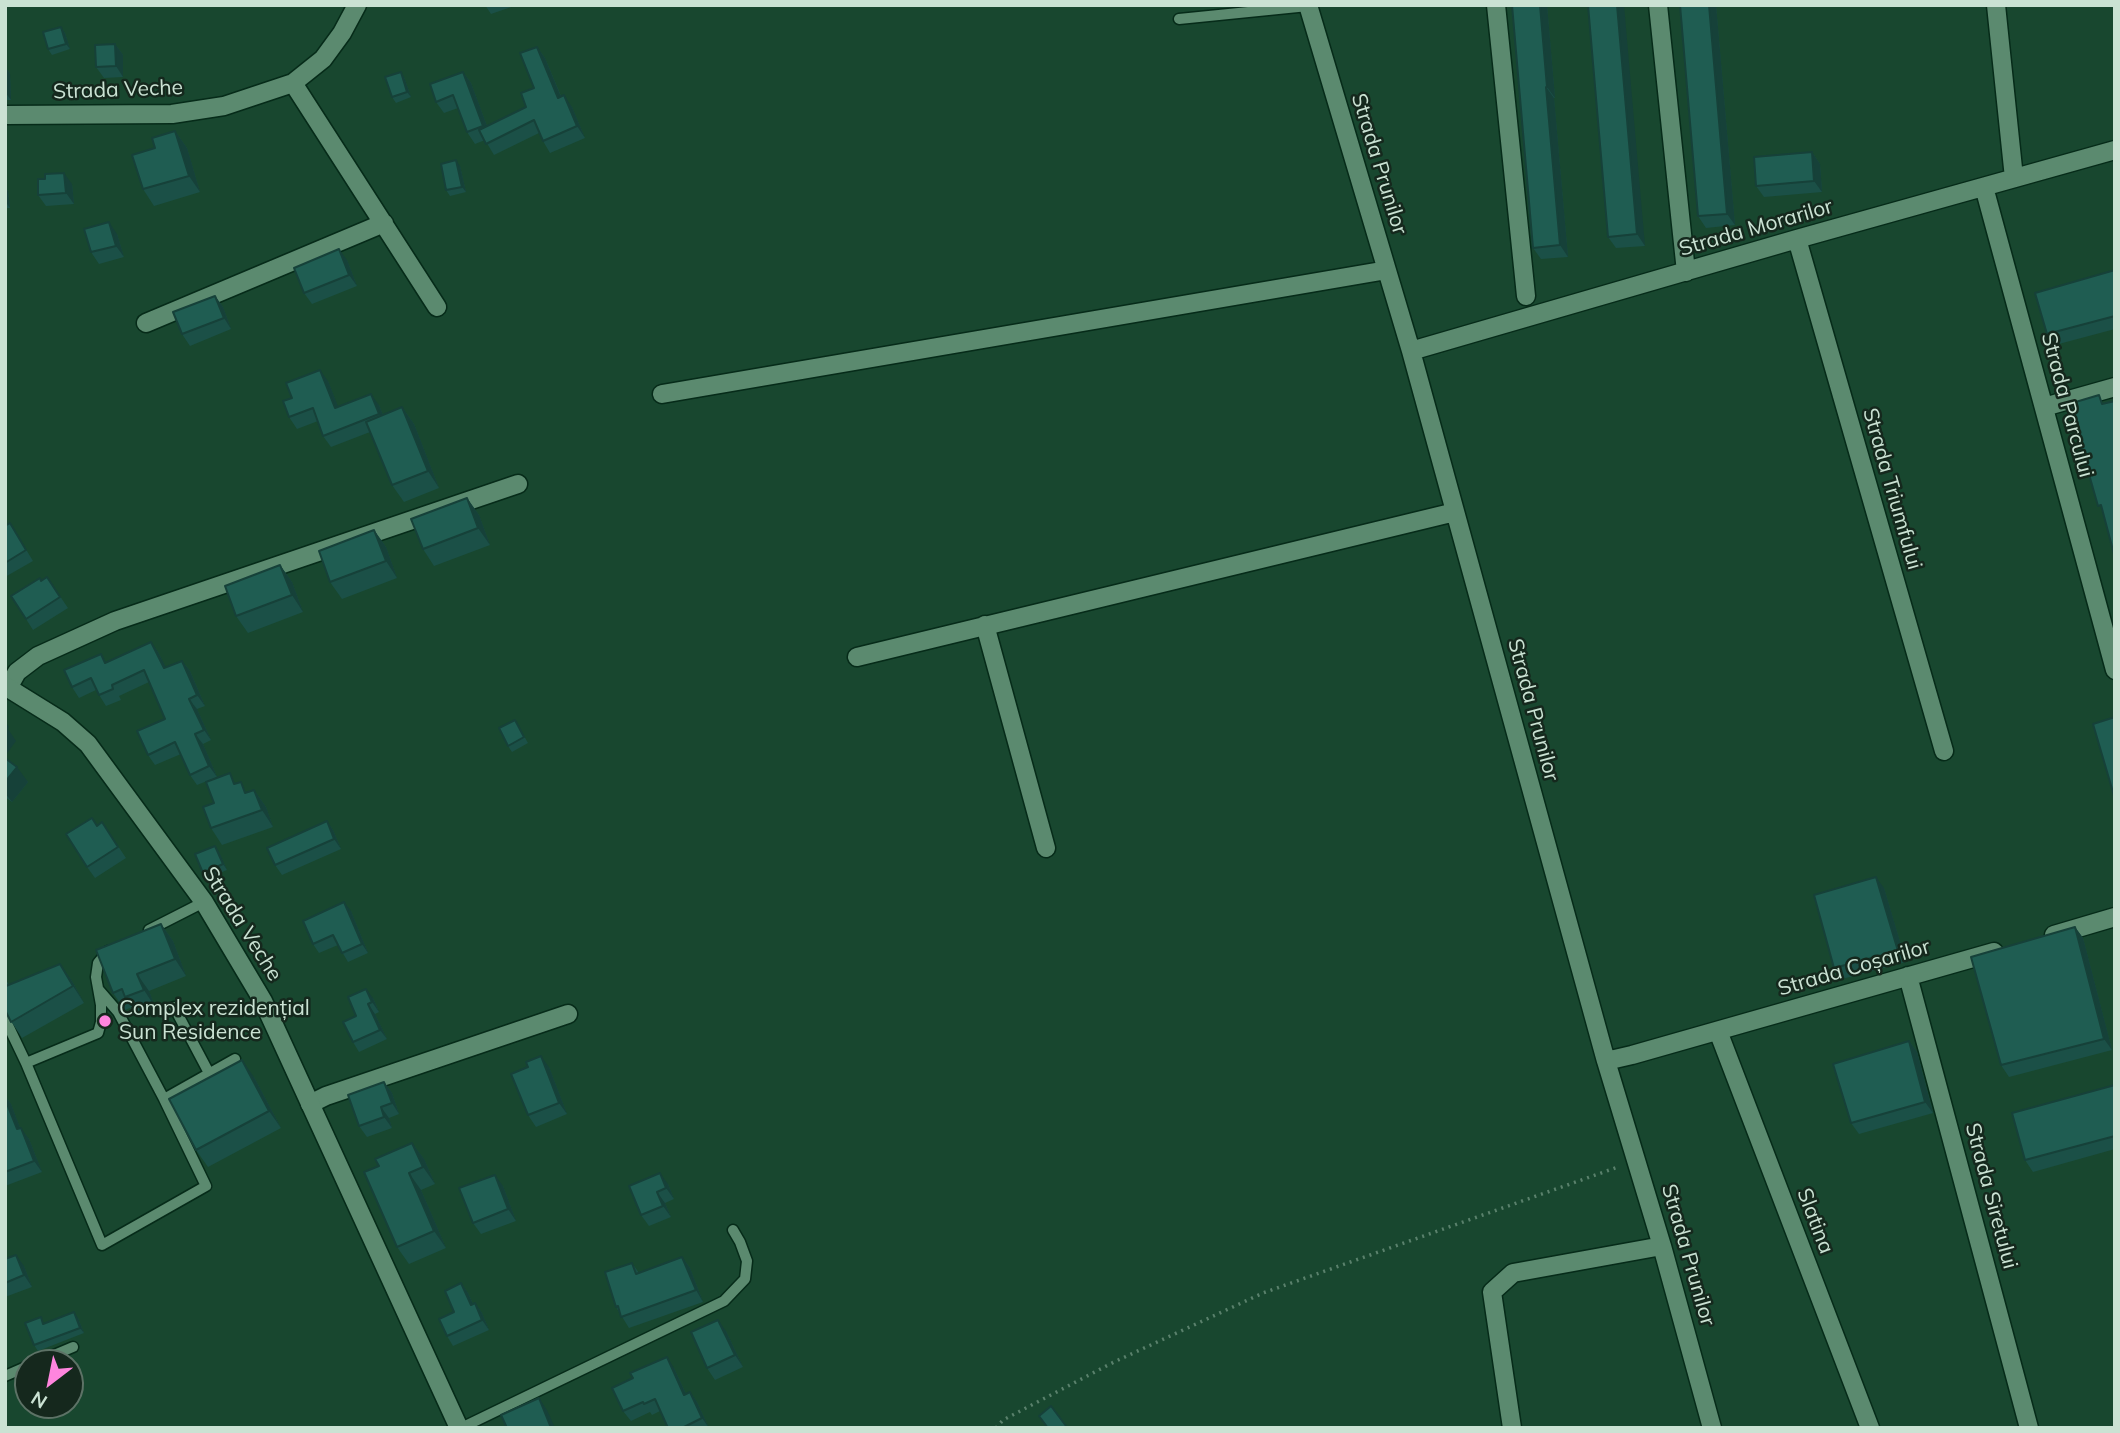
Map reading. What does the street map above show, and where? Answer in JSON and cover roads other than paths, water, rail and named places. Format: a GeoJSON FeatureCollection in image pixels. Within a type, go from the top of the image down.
{"type":"FeatureCollection","features":[{"type":"Feature","properties":{"kind":"street","name":"Strada Veche"},"geometry":{"type":"LineString","coordinates":[[5,115],[172,114],[224,106],[293,83],[323,59],[342,33],[357,5]]}},
{"type":"Feature","properties":{"kind":"street"},"geometry":{"type":"LineString","coordinates":[[1496,5],[1526,296]]}},
{"type":"Feature","properties":{"kind":"street"},"geometry":{"type":"LineString","coordinates":[[1658,5],[1686,272]]}},
{"type":"Feature","properties":{"kind":"street"},"geometry":{"type":"LineString","coordinates":[[1996,5],[2014,178]]}},
{"type":"Feature","properties":{"kind":"street","name":"Strada Prunilor"},"geometry":{"type":"LineString","coordinates":[[1308,6],[1411,351],[1606,1061],[1712,1428]]}},
{"type":"Feature","properties":{"kind":"street"},"geometry":{"type":"LineString","coordinates":[[293,83],[437,307]]}},
{"type":"Feature","properties":{"kind":"street","name":"Strada Morarilor"},"geometry":{"type":"LineString","coordinates":[[1411,351],[2115,150]]}},
{"type":"Feature","properties":{"kind":"street","name":"Strada Parcului"},"geometry":{"type":"LineString","coordinates":[[1984,187],[2044,407],[2108,619],[2115,670]]}},
{"type":"Feature","properties":{"kind":"street"},"geometry":{"type":"LineString","coordinates":[[146,323],[384,223]]}},
{"type":"Feature","properties":{"kind":"street","name":"Strada Triumfului"},"geometry":{"type":"LineString","coordinates":[[1797,239],[1944,751]]}},
{"type":"Feature","properties":{"kind":"street"},"geometry":{"type":"LineString","coordinates":[[663,394],[1387,270]]}},
{"type":"Feature","properties":{"kind":"street"},"geometry":{"type":"LineString","coordinates":[[2044,407],[2115,387]]}},
{"type":"Feature","properties":{"kind":"street"},"geometry":{"type":"LineString","coordinates":[[7,687],[17,672],[38,656],[115,621],[518,484]]}},
{"type":"Feature","properties":{"kind":"street"},"geometry":{"type":"LineString","coordinates":[[857,657],[1455,512]]}},
{"type":"Feature","properties":{"kind":"street"},"geometry":{"type":"LineString","coordinates":[[985,625],[1046,848]]}},
{"type":"Feature","properties":{"kind":"street","name":"Strada Veche"},"geometry":{"type":"LineString","coordinates":[[7,687],[63,722],[88,744],[204,902],[263,1001],[460,1428]]}},
{"type":"Feature","properties":{"kind":"street"},"geometry":{"type":"LineString","coordinates":[[2042,938],[2115,917]]}},
{"type":"Feature","properties":{"kind":"street","name":"Strada Coșarilor"},"geometry":{"type":"LineString","coordinates":[[1606,1061],[2015,946]]}},
{"type":"Feature","properties":{"kind":"street","name":"Strada Siretului"},"geometry":{"type":"LineString","coordinates":[[1908,976],[2029,1428]]}},
{"type":"Feature","properties":{"kind":"street"},"geometry":{"type":"LineString","coordinates":[[310,1104],[326,1096],[568,1014]]}},
{"type":"Feature","properties":{"kind":"street","name":"Slatina"},"geometry":{"type":"LineString","coordinates":[[1717,1031],[1870,1428]]}},
{"type":"Feature","properties":{"kind":"street"},"geometry":{"type":"LineString","coordinates":[[1512,1428],[1492,1292],[1513,1273],[1661,1246]]}},
{"type":"Feature","properties":{"kind":"lane"},"geometry":{"type":"LineString","coordinates":[[1179,19],[1308,6]]}},
{"type":"Feature","properties":{"kind":"lane"},"geometry":{"type":"LineString","coordinates":[[143,933],[204,902]]}},
{"type":"Feature","properties":{"kind":"lane"},"geometry":{"type":"LineString","coordinates":[[26,1063],[98,1033],[101,1022],[96,977],[98,963],[106,953],[118,946]]}},
{"type":"Feature","properties":{"kind":"lane"},"geometry":{"type":"LineString","coordinates":[[5,1019],[102,1245],[206,1186],[118,1012],[99,990]]}},
{"type":"Feature","properties":{"kind":"lane"},"geometry":{"type":"LineString","coordinates":[[173,1007],[209,1073]]}},
{"type":"Feature","properties":{"kind":"lane"},"geometry":{"type":"LineString","coordinates":[[164,1099],[235,1059]]}},
{"type":"Feature","properties":{"kind":"lane"},"geometry":{"type":"LineString","coordinates":[[460,1428],[724,1301],[745,1279],[747,1261],[733,1230]]}},
{"type":"Feature","properties":{"kind":"lane"},"geometry":{"type":"LineString","coordinates":[[68,1349],[73,1347]]}},
{"type":"Feature","properties":{"kind":"place","name":"Complex rezidențial Sun Residence"},"geometry":{"type":"Point","coordinates":[105,1021]}}]}
